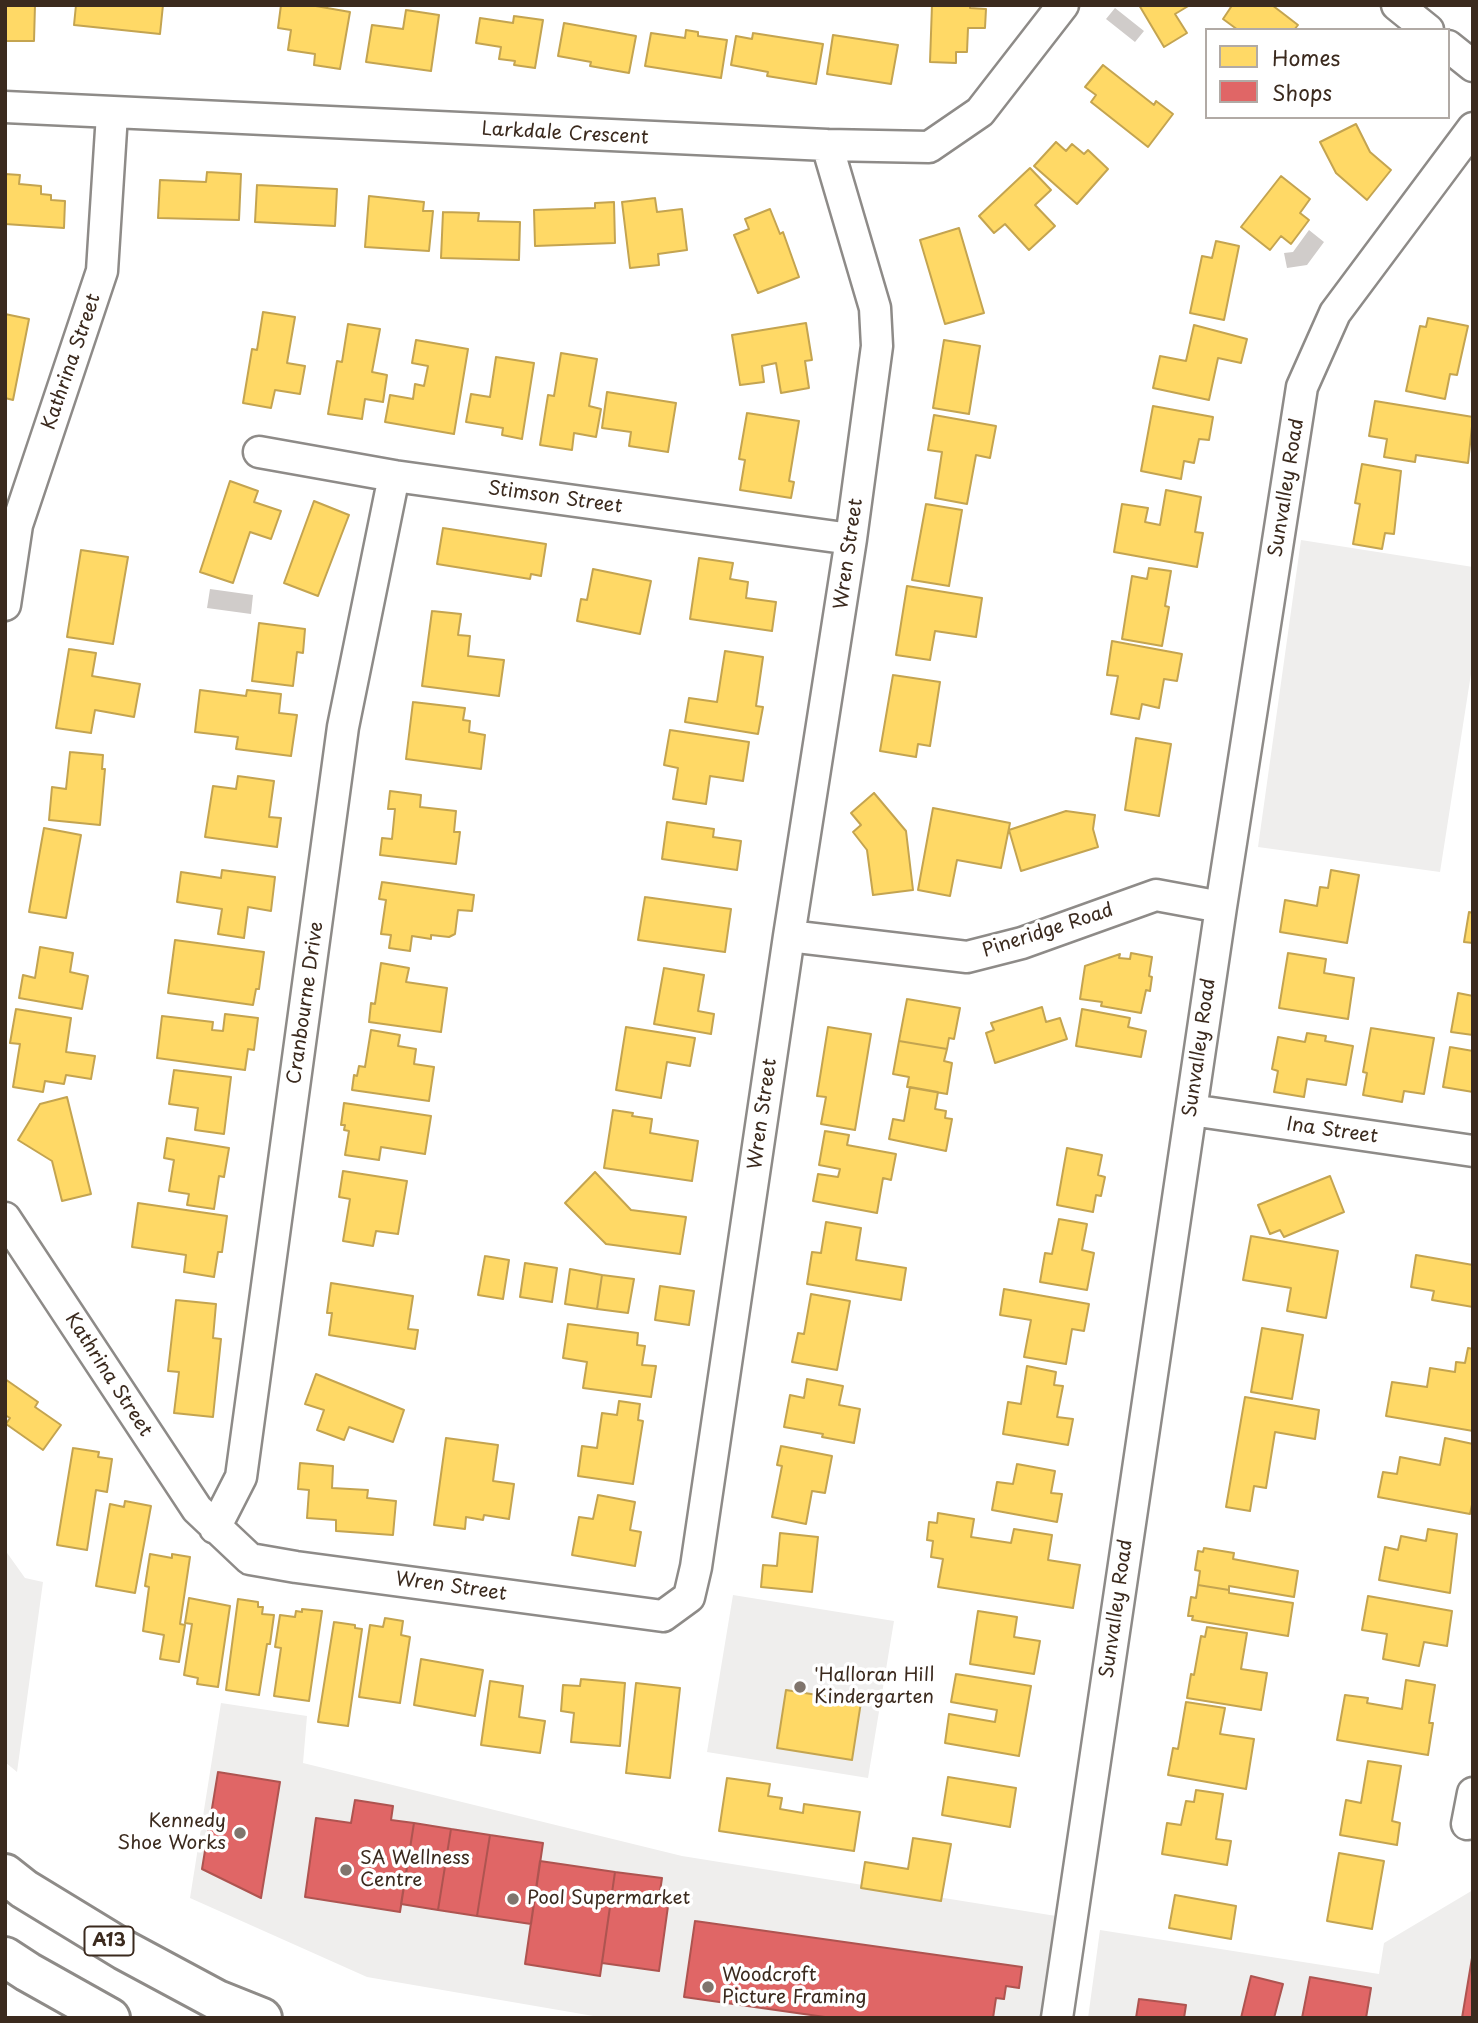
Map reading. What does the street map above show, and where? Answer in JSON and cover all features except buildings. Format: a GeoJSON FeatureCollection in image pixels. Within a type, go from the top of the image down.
{"type":"FeatureCollection","features":[{"type":"Feature","properties":{"kind":"highway","name":"A13"},"geometry":{"type":"LineString","coordinates":[[5,1874],[24,1889],[124,1950],[218,2000],[262,2018]]}},
{"type":"Feature","properties":{"kind":"highway"},"geometry":{"type":"LineString","coordinates":[[5,1957],[110,2018]]}},
{"type":"Feature","properties":{"kind":"street","name":"Larkdale Crescent"},"geometry":{"type":"LineString","coordinates":[[5,107],[827,145],[929,147],[980,112],[1063,5]]}},
{"type":"Feature","properties":{"kind":"street"},"geometry":{"type":"LineString","coordinates":[[1397,5],[1426,28]]}},
{"type":"Feature","properties":{"kind":"street"},"geometry":{"type":"LineString","coordinates":[[1450,48],[1473,66]]}},
{"type":"Feature","properties":{"kind":"street","name":"Kathrina Street"},"geometry":{"type":"LineString","coordinates":[[5,605],[17,525],[19,471],[64,388],[102,271],[112,114]]}},
{"type":"Feature","properties":{"kind":"street","name":"Sunvalley Road"},"geometry":{"type":"LineString","coordinates":[[1057,2018],[1221,908],[1303,387],[1335,313],[1473,128]]}},
{"type":"Feature","properties":{"kind":"street","name":"Wren Street"},"geometry":{"type":"LineString","coordinates":[[215,1528],[250,1559],[296,1567],[663,1616],[689,1597],[696,1566],[851,539],[877,346],[875,308],[827,145]]}},
{"type":"Feature","properties":{"kind":"street","name":"Stimson Street"},"geometry":{"type":"LineString","coordinates":[[259,452],[394,475],[851,539]]}},
{"type":"Feature","properties":{"kind":"street","name":"Cranbourne Drive"},"geometry":{"type":"LineString","coordinates":[[215,1528],[241,1477],[343,727],[394,475]]}},
{"type":"Feature","properties":{"kind":"street","name":"Pineridge Road"},"geometry":{"type":"LineString","coordinates":[[789,936],[967,957],[1022,943],[1156,895],[1221,908]]}},
{"type":"Feature","properties":{"kind":"street","name":"Ina Street"},"geometry":{"type":"LineString","coordinates":[[1191,1110],[1473,1152]]}},
{"type":"Feature","properties":{"kind":"street","name":"Kathrina Street"},"geometry":{"type":"LineString","coordinates":[[5,1218],[197,1509],[215,1528]]}},
{"type":"Feature","properties":{"kind":"street"},"geometry":{"type":"LineString","coordinates":[[1467,1824],[1473,1793]]}},
{"type":"Feature","properties":{"kind":"shaded area"},"geometry":{"type":"Polygon","coordinates":[[[1115,8],[1144,31],[1135,42],[1106,19],[1115,8]]]}},
{"type":"Feature","properties":{"kind":"shaded area"},"geometry":{"type":"Polygon","coordinates":[[[1309,230],[1324,242],[1307,265],[1287,268],[1284,253],[1293,252],[1309,230]]]}},
{"type":"Feature","properties":{"kind":"shaded area"},"geometry":{"type":"Polygon","coordinates":[[[1301,540],[1473,567],[1473,661],[1440,872],[1258,847],[1301,540]]]}},
{"type":"Feature","properties":{"kind":"shaded area"},"geometry":{"type":"Polygon","coordinates":[[[210,589],[253,595],[251,614],[207,608],[210,589]]]}},
{"type":"Feature","properties":{"kind":"shaded area"},"geometry":{"type":"Polygon","coordinates":[[[5,1550],[25,1578],[43,1582],[17,1772],[5,1762],[5,1550]]]}},
{"type":"Feature","properties":{"kind":"shaded area","name":"'Halloran Hill Kindergarten"},"geometry":{"type":"Polygon","coordinates":[[[733,1595],[894,1621],[868,1778],[707,1752],[733,1595]]]}},
{"type":"Feature","properties":{"kind":"shaded area"},"geometry":{"type":"Polygon","coordinates":[[[221,1703],[307,1716],[303,1763],[682,1856],[1056,1916],[1041,2018],[605,2018],[367,1977],[190,1898],[221,1703]]]}},
{"type":"Feature","properties":{"kind":"shaded area"},"geometry":{"type":"Polygon","coordinates":[[[1473,1890],[1473,2018],[1088,2018],[1100,1930],[1379,1974],[1384,1943],[1473,1890]]]}},
{"type":"Feature","properties":{"kind":"place","name":"'Halloran Hill Kindergarten"},"geometry":{"type":"Point","coordinates":[800,1687]}},
{"type":"Feature","properties":{"kind":"place","name":"Kennedy Shoe Works"},"geometry":{"type":"Point","coordinates":[240,1833]}},
{"type":"Feature","properties":{"kind":"place","name":"SA Wellness Centre"},"geometry":{"type":"Point","coordinates":[346,1870]}},
{"type":"Feature","properties":{"kind":"place","name":"Pool Supermarket"},"geometry":{"type":"Point","coordinates":[513,1899]}},
{"type":"Feature","properties":{"kind":"place","name":"Woodcroft Picture Framing"},"geometry":{"type":"Point","coordinates":[708,1987]}}]}
